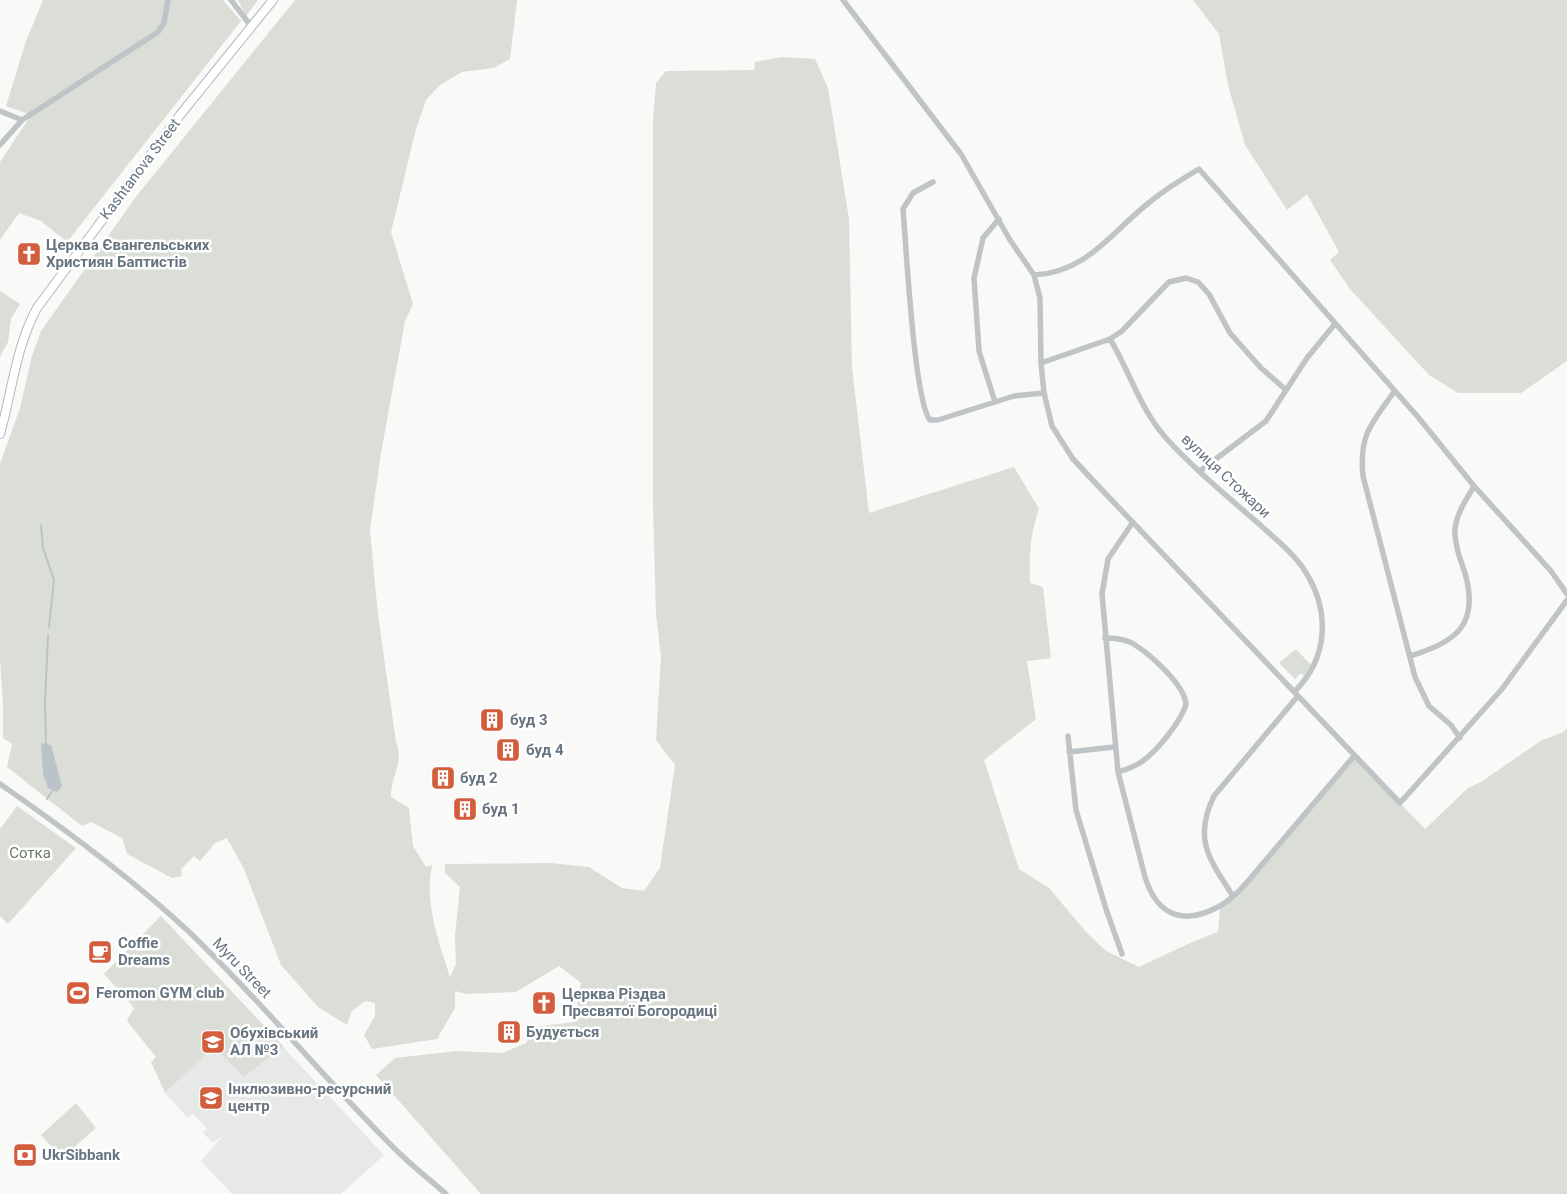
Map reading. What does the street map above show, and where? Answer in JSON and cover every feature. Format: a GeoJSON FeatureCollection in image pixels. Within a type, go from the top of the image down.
{"type":"FeatureCollection","features":[{"type":"Feature","properties":{"kind":"main road","name":"Kashtanova Street"},"geometry":{"type":"LineString","coordinates":[[0,434],[28,324],[37,308],[139,169],[273,0]]}},
{"type":"Feature","properties":{"kind":"street"},"geometry":{"type":"LineString","coordinates":[[0,145],[22,120],[158,32],[164,23],[168,0]]}},
{"type":"Feature","properties":{"kind":"street"},"geometry":{"type":"LineString","coordinates":[[231,0],[251,26]]}},
{"type":"Feature","properties":{"kind":"street"},"geometry":{"type":"LineString","coordinates":[[843,0],[961,154],[1021,258],[1034,275],[1040,298],[1041,363],[1044,393],[1052,426],[1063,446],[1295,694],[1400,803],[1502,690],[1567,600]]}},
{"type":"Feature","properties":{"kind":"street"},"geometry":{"type":"LineString","coordinates":[[0,111],[22,120]]}},
{"type":"Feature","properties":{"kind":"street"},"geometry":{"type":"LineString","coordinates":[[1034,275],[1065,269],[1091,256],[1150,201],[1199,169],[1334,325],[1418,417],[1474,486],[1551,571],[1567,594]]}},
{"type":"Feature","properties":{"kind":"street"},"geometry":{"type":"LineString","coordinates":[[933,182],[913,193],[903,209],[916,355],[925,413],[930,420],[938,420],[1014,396],[1044,393]]}},
{"type":"Feature","properties":{"kind":"street"},"geometry":{"type":"LineString","coordinates":[[995,402],[979,351],[974,278],[983,238],[999,219]]}},
{"type":"Feature","properties":{"kind":"street"},"geometry":{"type":"LineString","coordinates":[[1041,363],[1110,340],[1169,282],[1186,278],[1198,282],[1209,294],[1230,333],[1261,368],[1285,389]]}},
{"type":"Feature","properties":{"kind":"street"},"geometry":{"type":"LineString","coordinates":[[1200,470],[1266,421],[1285,389],[1334,325]]}},
{"type":"Feature","properties":{"kind":"street","name":"вулиця Стожари"},"geometry":{"type":"LineString","coordinates":[[1110,340],[1149,415],[1166,437],[1286,548],[1305,570],[1314,587],[1322,618],[1321,647],[1312,671],[1214,796],[1208,808],[1204,826],[1206,854],[1232,896]]}},
{"type":"Feature","properties":{"kind":"street"},"geometry":{"type":"LineString","coordinates":[[1394,392],[1369,428],[1362,445],[1363,476],[1415,677],[1429,706],[1451,725],[1460,738]]}},
{"type":"Feature","properties":{"kind":"street"},"geometry":{"type":"LineString","coordinates":[[1410,656],[1439,647],[1448,641],[1466,617],[1470,595],[1456,544],[1455,529],[1461,508],[1474,486]]}},
{"type":"Feature","properties":{"kind":"street"},"geometry":{"type":"LineString","coordinates":[[1133,522],[1108,559],[1102,594],[1114,747],[1118,772],[1150,894],[1159,907],[1170,914],[1191,916],[1220,906],[1232,896],[1296,826],[1354,756]]}},
{"type":"Feature","properties":{"kind":"street"},"geometry":{"type":"LineString","coordinates":[[1105,638],[1117,638],[1132,643],[1159,665],[1182,689],[1186,704],[1175,725],[1152,754],[1138,765],[1118,772]]}},
{"type":"Feature","properties":{"kind":"street"},"geometry":{"type":"LineString","coordinates":[[1068,736],[1076,810],[1106,909],[1122,954]]}},
{"type":"Feature","properties":{"kind":"street"},"geometry":{"type":"LineString","coordinates":[[1069,752],[1114,747]]}},
{"type":"Feature","properties":{"kind":"street","name":"Myru Street"},"geometry":{"type":"LineString","coordinates":[[0,784],[88,846],[145,892],[188,931],[396,1149],[446,1194]]}},
{"type":"Feature","properties":{"kind":"shaded area"},"geometry":{"type":"Polygon","coordinates":[[[41,743],[51,745],[62,786],[57,792],[48,788],[43,774],[41,743]]]}},
{"type":"Feature","properties":{"kind":"shaded area","name":"Обухівський АЛ №3"},"geometry":{"type":"Polygon","coordinates":[[[161,916],[384,1155],[341,1194],[232,1194],[201,1161],[226,1132],[213,1143],[203,1133],[207,1129],[193,1114],[188,1118],[165,1093],[181,1077],[127,1021],[134,1008],[104,974],[161,916]]]}},
{"type":"Feature","properties":{"kind":"green space"},"geometry":{"type":"Polygon","coordinates":[[[43,0],[223,0],[241,21],[67,242],[41,221],[19,213],[0,240],[0,162],[31,115],[6,106],[26,41],[43,0]]]}},
{"type":"Feature","properties":{"kind":"green space"},"geometry":{"type":"Polygon","coordinates":[[[238,0],[258,0],[246,16],[238,0]]]}},
{"type":"Feature","properties":{"kind":"green space"},"geometry":{"type":"Polygon","coordinates":[[[295,0],[517,0],[510,59],[494,68],[462,72],[440,85],[426,100],[416,129],[391,232],[413,304],[405,321],[381,453],[370,530],[378,615],[399,757],[391,797],[409,808],[413,846],[426,867],[432,865],[430,879],[431,908],[437,936],[450,977],[456,964],[455,936],[460,887],[445,873],[445,864],[551,863],[589,867],[622,888],[644,891],[660,868],[675,765],[656,740],[661,657],[656,614],[653,504],[653,121],[656,83],[666,71],[754,70],[755,62],[781,57],[815,59],[828,88],[849,219],[852,367],[869,513],[1014,467],[1039,509],[1031,546],[1030,583],[1043,587],[1051,658],[1027,661],[1036,719],[984,760],[1019,869],[1049,888],[1087,933],[1106,951],[1139,967],[1218,932],[1220,906],[1233,896],[1354,756],[1425,829],[1468,788],[1481,782],[1542,740],[1564,732],[1567,728],[1567,1194],[481,1194],[376,1075],[395,1058],[456,1051],[502,1053],[526,1043],[534,1027],[574,1022],[581,983],[559,966],[516,992],[467,994],[455,991],[455,1008],[437,1039],[372,1049],[364,1035],[375,1016],[375,1003],[365,1001],[352,1011],[347,1025],[318,1007],[281,965],[244,869],[227,838],[215,843],[200,861],[194,856],[181,869],[182,876],[172,878],[127,854],[122,838],[91,822],[82,826],[7,767],[12,744],[3,738],[0,660],[0,464],[20,408],[32,356],[41,331],[135,198],[295,0]]]}},
{"type":"Feature","properties":{"kind":"green space"},"geometry":{"type":"Polygon","coordinates":[[[1193,0],[1567,0],[1567,361],[1521,393],[1458,393],[1429,375],[1350,289],[1330,260],[1339,252],[1307,194],[1287,210],[1245,145],[1228,85],[1219,34],[1193,0]]]}},
{"type":"Feature","properties":{"kind":"green space"},"geometry":{"type":"Polygon","coordinates":[[[0,291],[20,304],[11,319],[8,342],[0,357],[0,291]]]}},
{"type":"Feature","properties":{"kind":"green space"},"geometry":{"type":"Polygon","coordinates":[[[1296,649],[1311,665],[1304,676],[1301,673],[1295,679],[1279,663],[1296,649]]]}},
{"type":"Feature","properties":{"kind":"green space","name":"Сотка"},"geometry":{"type":"Polygon","coordinates":[[[17,806],[76,848],[8,924],[0,916],[0,829],[17,806]]]}},
{"type":"Feature","properties":{"kind":"green space"},"geometry":{"type":"Polygon","coordinates":[[[161,916],[283,1046],[244,1077],[214,1046],[165,1093],[151,1062],[156,1057],[127,1021],[134,1008],[104,974],[161,916]]]}},
{"type":"Feature","properties":{"kind":"green space"},"geometry":{"type":"Polygon","coordinates":[[[76,1103],[96,1128],[62,1158],[41,1135],[76,1103]]]}},
{"type":"Feature","properties":{"kind":"waterway"},"geometry":{"type":"LineString","coordinates":[[41,525],[43,548],[54,580],[49,627]]}},
{"type":"Feature","properties":{"kind":"waterway"},"geometry":{"type":"LineString","coordinates":[[46,744],[45,702],[48,635]]}},
{"type":"Feature","properties":{"kind":"waterway"},"geometry":{"type":"LineString","coordinates":[[47,799],[54,788]]}},
{"type":"Feature","properties":{"kind":"place","name":"Церква Євангельських Християн Баптистів"},"geometry":{"type":"Point","coordinates":[29,254]}},
{"type":"Feature","properties":{"kind":"place","name":"буд 3"},"geometry":{"type":"Point","coordinates":[492,720]}},
{"type":"Feature","properties":{"kind":"place","name":"буд 4"},"geometry":{"type":"Point","coordinates":[508,750]}},
{"type":"Feature","properties":{"kind":"place","name":"буд 2"},"geometry":{"type":"Point","coordinates":[443,778]}},
{"type":"Feature","properties":{"kind":"place","name":"буд 1"},"geometry":{"type":"Point","coordinates":[465,809]}},
{"type":"Feature","properties":{"kind":"place","name":"Coffie Dreams"},"geometry":{"type":"Point","coordinates":[100,952]}},
{"type":"Feature","properties":{"kind":"place","name":"Feromon GYM club"},"geometry":{"type":"Point","coordinates":[78,993]}},
{"type":"Feature","properties":{"kind":"place","name":"Церква Різдва Пресвятої Богородиці"},"geometry":{"type":"Point","coordinates":[544,1003]}},
{"type":"Feature","properties":{"kind":"place","name":"Будується"},"geometry":{"type":"Point","coordinates":[509,1032]}},
{"type":"Feature","properties":{"kind":"place","name":"Обухівський АЛ №3"},"geometry":{"type":"Point","coordinates":[213,1042]}},
{"type":"Feature","properties":{"kind":"place","name":"Інклюзивно-ресурсний центр"},"geometry":{"type":"Point","coordinates":[211,1098]}},
{"type":"Feature","properties":{"kind":"place","name":"UkrSibbank"},"geometry":{"type":"Point","coordinates":[25,1155]}}]}
